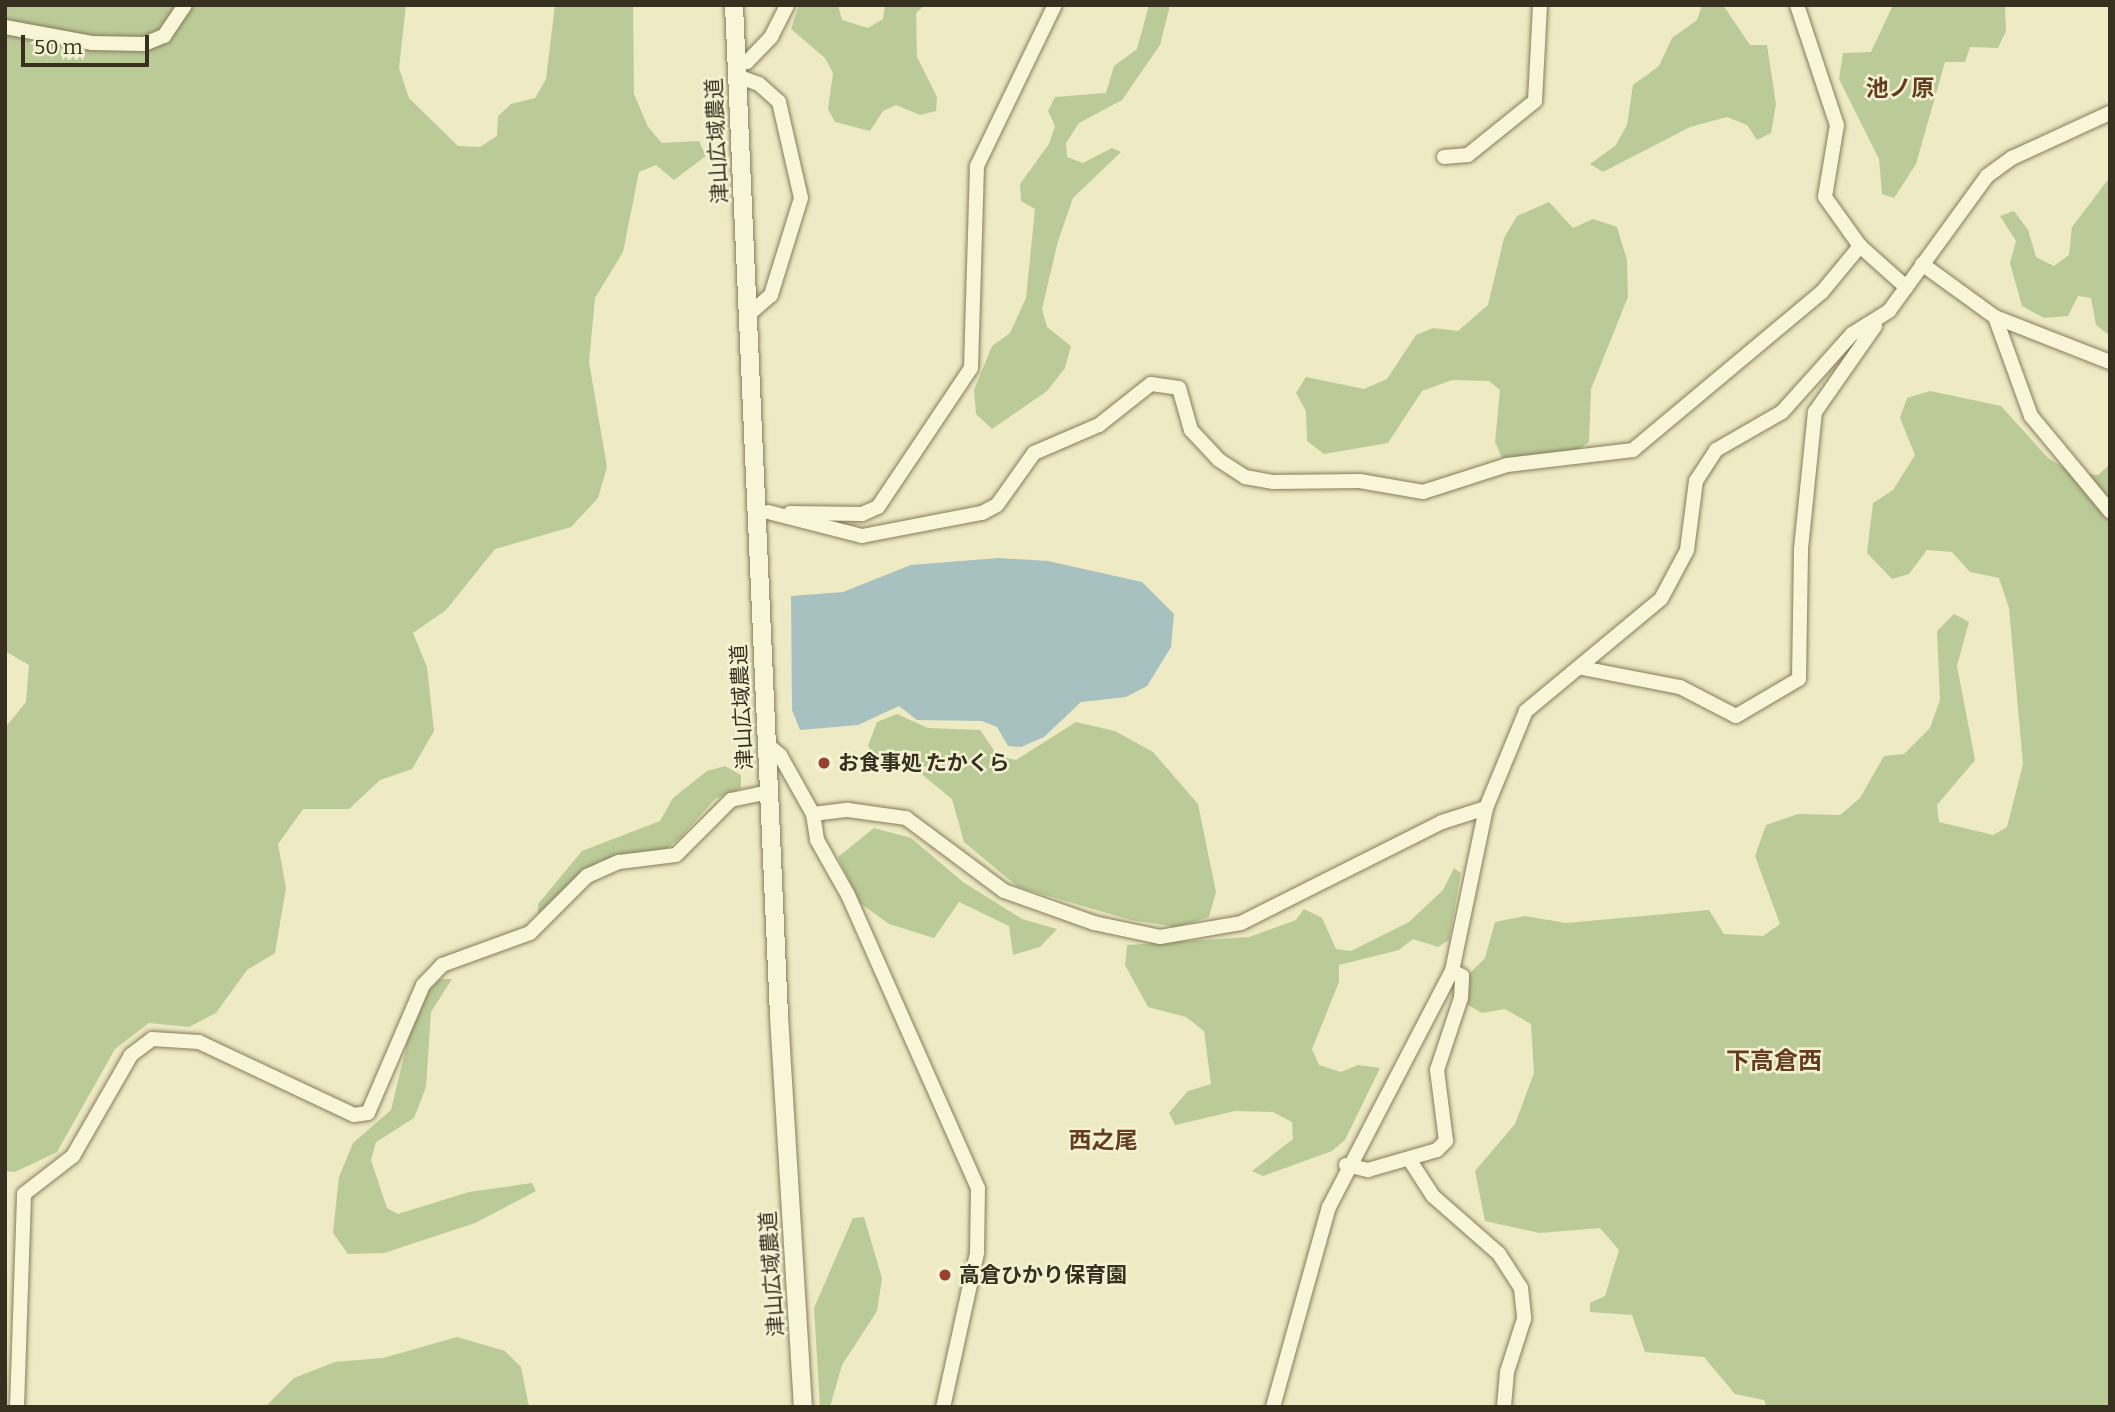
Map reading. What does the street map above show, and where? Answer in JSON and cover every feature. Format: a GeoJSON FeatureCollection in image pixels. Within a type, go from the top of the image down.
{"type":"FeatureCollection","features":[{"type":"Feature","properties":{"kind":"street"},"geometry":{"type":"LineString","coordinates":[[5,27],[92,43],[144,44],[164,37],[185,5]]}},
{"type":"Feature","properties":{"kind":"street","name":"津山広域農道"},"geometry":{"type":"LineString","coordinates":[[734,5],[748,315],[762,513],[769,792],[803,1407]]}},
{"type":"Feature","properties":{"kind":"street"},"geometry":{"type":"LineString","coordinates":[[748,315],[776,284],[801,198],[779,102],[737,69],[771,37],[787,5]]}},
{"type":"Feature","properties":{"kind":"street"},"geometry":{"type":"LineString","coordinates":[[762,513],[862,514],[878,507],[971,368],[977,166],[1055,5]]}},
{"type":"Feature","properties":{"kind":"street"},"geometry":{"type":"LineString","coordinates":[[1444,157],[1468,155],[1535,100],[1540,5]]}},
{"type":"Feature","properties":{"kind":"street"},"geometry":{"type":"LineString","coordinates":[[1797,5],[1837,125],[1825,197],[1860,246],[1906,287]]}},
{"type":"Feature","properties":{"kind":"street"},"geometry":{"type":"LineString","coordinates":[[1582,668],[1680,687],[1736,716],[1799,679],[1802,536],[1815,412],[1987,176],[2012,158],[2110,113]]}},
{"type":"Feature","properties":{"kind":"street"},"geometry":{"type":"LineString","coordinates":[[762,513],[862,536],[982,513],[997,505],[1034,453],[1099,425],[1151,384],[1179,388],[1191,430],[1219,460],[1245,477],[1273,482],[1360,481],[1423,492],[1496,467],[1633,450],[1822,292],[1860,246]]}},
{"type":"Feature","properties":{"kind":"street"},"geometry":{"type":"LineString","coordinates":[[1922,264],[1995,317],[2110,362]]}},
{"type":"Feature","properties":{"kind":"street"},"geometry":{"type":"LineString","coordinates":[[1995,317],[2031,416],[2110,511]]}},
{"type":"Feature","properties":{"kind":"street"},"geometry":{"type":"LineString","coordinates":[[1273,1407],[1318,1235],[1346,1165],[1400,1078],[1452,971],[1486,808],[1526,711],[1582,668],[1661,599],[1676,577],[1702,467],[1716,450],[1782,412],[1852,334],[1878,322]]}},
{"type":"Feature","properties":{"kind":"street"},"geometry":{"type":"LineString","coordinates":[[768,746],[780,755],[813,814],[817,840],[852,905],[978,1188],[977,1253],[943,1407]]}},
{"type":"Feature","properties":{"kind":"street"},"geometry":{"type":"LineString","coordinates":[[17,1407],[24,1194],[73,1156],[131,1055],[152,1039],[199,1042],[354,1115],[368,1114],[423,985],[442,965],[530,933],[587,876],[619,862],[676,855],[731,800],[769,792]]}},
{"type":"Feature","properties":{"kind":"street"},"geometry":{"type":"LineString","coordinates":[[813,814],[859,810],[906,818],[1004,891],[1094,923],[1160,937],[1241,923],[1442,822],[1486,808]]}},
{"type":"Feature","properties":{"kind":"street"},"geometry":{"type":"LineString","coordinates":[[1346,1165],[1368,1170],[1437,1150],[1449,1129],[1437,1070],[1461,998],[1462,976],[1452,971]]}},
{"type":"Feature","properties":{"kind":"street"},"geometry":{"type":"LineString","coordinates":[[1409,1159],[1433,1196],[1499,1254],[1521,1288],[1524,1319],[1507,1372],[1504,1407]]}},
{"type":"Feature","properties":{"kind":"green space"},"geometry":{"type":"Polygon","coordinates":[[[5,5],[406,5],[399,68],[409,98],[458,146],[480,147],[497,136],[498,116],[511,104],[535,98],[546,79],[555,5],[633,5],[634,94],[648,127],[662,143],[699,141],[706,156],[674,180],[656,165],[639,172],[623,252],[595,298],[589,362],[607,467],[598,498],[571,527],[495,549],[446,610],[413,633],[427,667],[434,731],[412,769],[380,780],[349,809],[303,809],[278,844],[286,888],[275,953],[247,970],[216,1013],[189,1027],[149,1023],[115,1049],[57,1152],[15,1172],[5,1171],[5,728],[26,702],[29,665],[5,651],[5,5]]]}},
{"type":"Feature","properties":{"kind":"green space"},"geometry":{"type":"Polygon","coordinates":[[[799,5],[838,5],[842,20],[868,28],[883,19],[885,5],[925,5],[916,13],[917,57],[937,97],[936,111],[920,115],[896,105],[883,111],[870,131],[835,122],[828,109],[833,73],[825,58],[791,29],[799,5]]]}},
{"type":"Feature","properties":{"kind":"green space"},"geometry":{"type":"Polygon","coordinates":[[[1149,5],[1170,5],[1160,45],[1122,100],[1079,123],[1066,143],[1067,157],[1083,163],[1112,148],[1121,152],[1073,198],[1058,241],[1042,309],[1047,327],[1071,346],[1065,368],[1047,391],[992,429],[976,414],[974,390],[992,346],[1010,333],[1026,298],[1035,209],[1021,201],[1020,184],[1049,144],[1055,126],[1048,111],[1055,97],[1106,93],[1114,66],[1137,49],[1149,5]]]}},
{"type":"Feature","properties":{"kind":"green space"},"geometry":{"type":"Polygon","coordinates":[[[1702,5],[1723,5],[1750,45],[1767,45],[1776,104],[1771,133],[1757,140],[1747,125],[1727,117],[1690,127],[1603,172],[1590,164],[1615,146],[1627,125],[1633,85],[1659,66],[1672,38],[1697,20],[1702,5]]]}},
{"type":"Feature","properties":{"kind":"green space"},"geometry":{"type":"Polygon","coordinates":[[[1893,5],[2005,5],[2006,31],[1998,48],[1970,47],[1965,62],[1945,62],[1916,164],[1894,198],[1882,194],[1879,159],[1839,79],[1843,53],[1871,52],[1893,5]]]}},
{"type":"Feature","properties":{"kind":"green space"},"geometry":{"type":"Polygon","coordinates":[[[2110,177],[2110,336],[2096,325],[2091,298],[2078,296],[2068,316],[2044,318],[2022,306],[2010,263],[2016,241],[2000,216],[2014,211],[2028,230],[2036,257],[2054,266],[2069,255],[2072,227],[2110,177]]]}},
{"type":"Feature","properties":{"kind":"green space"},"geometry":{"type":"Polygon","coordinates":[[[1549,202],[1573,228],[1593,219],[1617,227],[1627,260],[1628,297],[1591,389],[1589,442],[1574,452],[1502,458],[1495,442],[1500,390],[1489,381],[1452,380],[1422,391],[1388,443],[1324,454],[1307,441],[1306,411],[1296,393],[1306,377],[1364,389],[1387,379],[1416,335],[1433,328],[1458,331],[1488,305],[1504,238],[1517,216],[1549,202]]]}},
{"type":"Feature","properties":{"kind":"green space"},"geometry":{"type":"Polygon","coordinates":[[[1930,391],[2001,406],[2048,458],[2073,473],[2098,475],[2108,466],[2110,431],[2110,1407],[1767,1407],[1764,1400],[1735,1394],[1704,1357],[1645,1352],[1632,1315],[1590,1312],[1590,1303],[1605,1296],[1619,1250],[1600,1228],[1540,1233],[1485,1221],[1475,1171],[1515,1124],[1534,1073],[1531,1024],[1505,1009],[1482,1013],[1468,1005],[1469,974],[1485,958],[1495,922],[1525,916],[1566,923],[1709,910],[1724,934],[1763,936],[1780,924],[1755,856],[1766,825],[1798,814],[1840,815],[1860,798],[1884,756],[1904,754],[1930,728],[1940,700],[1937,631],[1954,614],[1969,622],[1957,666],[1975,760],[1937,805],[1939,822],[1993,835],[2007,827],[2023,764],[2009,608],[1999,578],[1970,572],[1952,552],[1927,550],[1909,574],[1892,579],[1867,553],[1873,503],[1893,490],[1915,455],[1900,418],[1907,398],[1930,391]]]}},
{"type":"Feature","properties":{"kind":"green space"},"geometry":{"type":"Polygon","coordinates":[[[897,714],[928,728],[980,730],[998,756],[1016,760],[1076,722],[1115,731],[1153,752],[1198,804],[1216,892],[1209,917],[1177,927],[1131,920],[1018,887],[964,842],[952,799],[909,764],[879,762],[868,746],[877,722],[897,714]]]}},
{"type":"Feature","properties":{"kind":"green space"},"geometry":{"type":"Polygon","coordinates":[[[725,766],[741,775],[741,788],[715,799],[680,838],[662,852],[599,861],[538,914],[538,904],[582,851],[660,821],[673,798],[707,771],[725,766]]]}},
{"type":"Feature","properties":{"kind":"green space"},"geometry":{"type":"Polygon","coordinates":[[[874,828],[911,838],[963,882],[1022,919],[1057,929],[1040,947],[1013,955],[1009,926],[959,902],[934,938],[889,924],[860,903],[838,857],[874,828]]]}},
{"type":"Feature","properties":{"kind":"green space"},"geometry":{"type":"Polygon","coordinates":[[[1454,868],[1461,873],[1449,940],[1438,947],[1413,939],[1399,950],[1339,965],[1339,982],[1312,1049],[1319,1065],[1341,1072],[1358,1065],[1380,1068],[1345,1140],[1332,1151],[1263,1176],[1252,1171],[1293,1139],[1292,1122],[1273,1112],[1235,1111],[1175,1125],[1169,1113],[1188,1091],[1211,1084],[1204,1031],[1186,1017],[1148,1007],[1125,965],[1127,945],[1249,937],[1296,920],[1304,909],[1322,918],[1336,949],[1351,951],[1409,922],[1443,890],[1454,868]]]}},
{"type":"Feature","properties":{"kind":"green space"},"geometry":{"type":"Polygon","coordinates":[[[440,979],[452,979],[431,1012],[426,1087],[414,1118],[376,1142],[371,1160],[387,1208],[398,1214],[469,1192],[532,1183],[536,1191],[475,1223],[384,1253],[348,1254],[333,1233],[339,1177],[353,1143],[391,1110],[410,1031],[426,993],[440,979]]]}},
{"type":"Feature","properties":{"kind":"green space"},"geometry":{"type":"Polygon","coordinates":[[[864,1217],[882,1278],[877,1311],[842,1365],[830,1407],[820,1407],[814,1308],[853,1218],[864,1217]]]}},
{"type":"Feature","properties":{"kind":"green space"},"geometry":{"type":"Polygon","coordinates":[[[457,1337],[505,1351],[521,1367],[529,1407],[265,1407],[294,1378],[335,1362],[383,1358],[457,1337]]]}},
{"type":"Feature","properties":{"kind":"water"},"geometry":{"type":"Polygon","coordinates":[[[999,558],[1048,561],[1142,582],[1174,614],[1171,647],[1147,686],[1126,697],[1081,702],[1044,737],[1021,747],[1008,746],[997,727],[982,721],[917,720],[899,706],[858,725],[800,730],[792,710],[791,596],[843,592],[911,565],[999,558]]]}},
{"type":"Feature","properties":{"kind":"place","name":"お食事処 たかくら"},"geometry":{"type":"Point","coordinates":[824,763]}},
{"type":"Feature","properties":{"kind":"place","name":"高倉ひかり保育園"},"geometry":{"type":"Point","coordinates":[945,1275]}},
{"type":"Feature","properties":{"kind":"district","name":"池ノ原"},"geometry":{"type":"Point","coordinates":[1900,88]}},
{"type":"Feature","properties":{"kind":"district","name":"下高倉西"},"geometry":{"type":"Point","coordinates":[1774,1062]}},
{"type":"Feature","properties":{"kind":"district","name":"西之尾"},"geometry":{"type":"Point","coordinates":[1103,1140]}}]}
